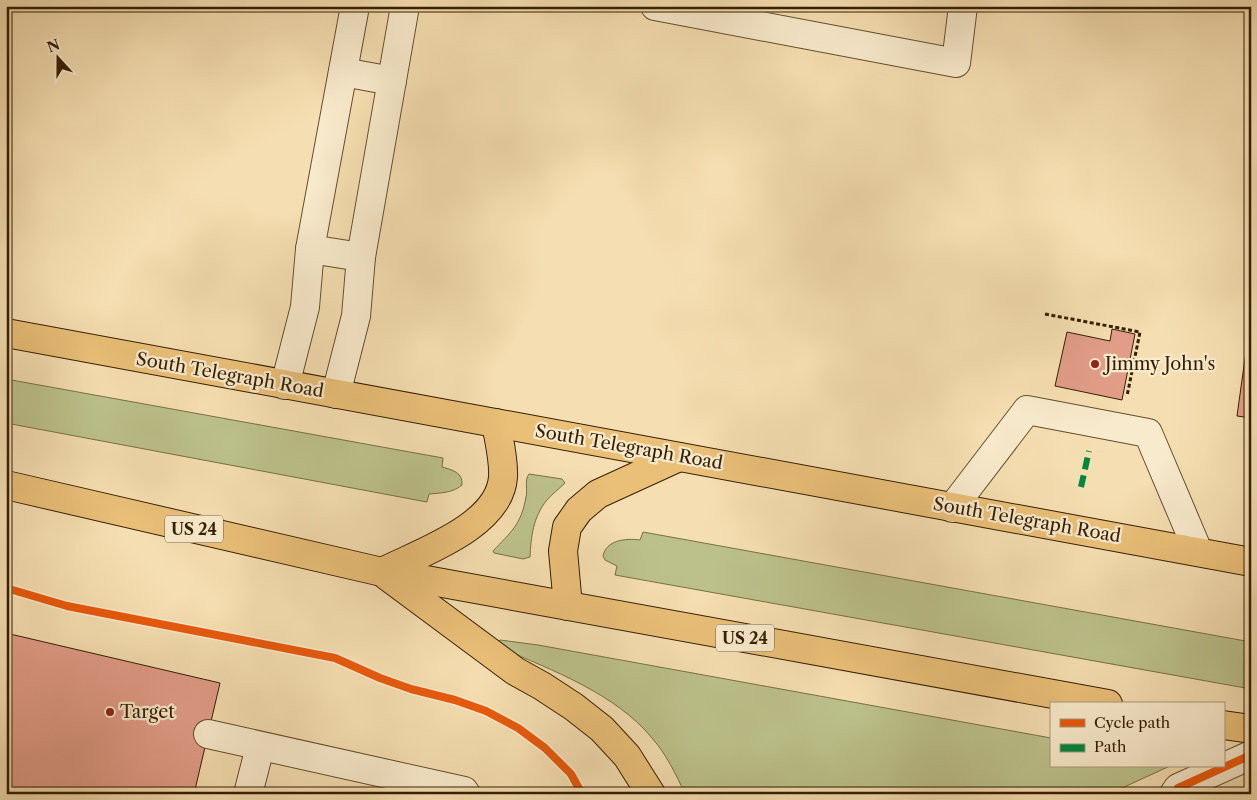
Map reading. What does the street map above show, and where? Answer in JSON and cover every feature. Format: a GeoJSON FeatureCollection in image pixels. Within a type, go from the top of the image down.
{"type":"FeatureCollection","features":[{"type":"Feature","properties":{"kind":"highway","name":"South Telegraph Road"},"geometry":{"type":"LineString","coordinates":[[6,333],[1251,562]]}},
{"type":"Feature","properties":{"kind":"highway"},"geometry":{"type":"LineString","coordinates":[[496,423],[502,458],[503,478],[498,496],[487,512],[465,531],[382,572],[515,671],[566,702],[602,729],[627,756],[652,794]]}},
{"type":"Feature","properties":{"kind":"highway"},"geometry":{"type":"LineString","coordinates":[[568,606],[563,551],[567,527],[578,510],[598,494],[679,457]]}},
{"type":"Feature","properties":{"kind":"highway","name":"US 24"},"geometry":{"type":"LineString","coordinates":[[6,485],[382,572],[1097,702]]}},
{"type":"Feature","properties":{"kind":"highway"},"geometry":{"type":"LineString","coordinates":[[1224,725],[1251,730]]}},
{"type":"Feature","properties":{"kind":"street"},"geometry":{"type":"LineString","coordinates":[[286,385],[305,307],[310,249],[354,6]]}},
{"type":"Feature","properties":{"kind":"street"},"geometry":{"type":"LineString","coordinates":[[336,394],[356,316],[361,257],[405,6]]}},
{"type":"Feature","properties":{"kind":"street"},"geometry":{"type":"LineString","coordinates":[[656,6],[956,63],[963,6]]}},
{"type":"Feature","properties":{"kind":"street"},"geometry":{"type":"LineString","coordinates":[[343,72],[392,81]]}},
{"type":"Feature","properties":{"kind":"street"},"geometry":{"type":"LineString","coordinates":[[310,249],[361,257]]}},
{"type":"Feature","properties":{"kind":"street"},"geometry":{"type":"LineString","coordinates":[[952,508],[1027,410],[1148,433],[1198,551]]}},
{"type":"Feature","properties":{"kind":"street"},"geometry":{"type":"LineString","coordinates":[[208,734],[464,791],[466,794]]}},
{"type":"Feature","properties":{"kind":"street"},"geometry":{"type":"LineString","coordinates":[[248,794],[260,746]]}},
{"type":"Feature","properties":{"kind":"street"},"geometry":{"type":"LineString","coordinates":[[1224,767],[1251,755]]}},
{"type":"Feature","properties":{"kind":"street"},"geometry":{"type":"LineString","coordinates":[[1174,794],[1178,788],[1222,768]]}},
{"type":"Feature","properties":{"kind":"path"},"geometry":{"type":"LineString","coordinates":[[1045,314],[1140,332],[1125,405]]}},
{"type":"Feature","properties":{"kind":"green space"},"geometry":{"type":"Polygon","coordinates":[[[6,379],[443,458],[442,467],[459,474],[462,485],[451,491],[429,494],[427,502],[6,423],[6,379]]]}},
{"type":"Feature","properties":{"kind":"green space"},"geometry":{"type":"Polygon","coordinates":[[[529,474],[562,479],[565,483],[547,500],[539,513],[532,535],[530,557],[523,559],[494,553],[493,551],[514,527],[521,515],[529,474]]]}},
{"type":"Feature","properties":{"kind":"green space"},"geometry":{"type":"Polygon","coordinates":[[[643,532],[1251,642],[1251,689],[615,575],[617,566],[605,560],[603,556],[608,546],[617,541],[640,540],[643,532]]]}},
{"type":"Feature","properties":{"kind":"green space"},"geometry":{"type":"Polygon","coordinates":[[[500,640],[538,645],[1050,738],[1050,768],[1166,768],[1109,794],[685,794],[662,751],[637,722],[620,708],[582,685],[501,648],[498,642],[500,640]]]}},
{"type":"Feature","properties":{"kind":"building"},"geometry":{"type":"Polygon","coordinates":[[[1251,315],[1251,418],[1237,416],[1251,315]]]}},
{"type":"Feature","properties":{"kind":"building","name":"Jimmy John's"},"geometry":{"type":"Polygon","coordinates":[[[1112,329],[1135,334],[1122,400],[1055,386],[1067,332],[1110,341],[1112,329]]]}},
{"type":"Feature","properties":{"kind":"building","name":"Target"},"geometry":{"type":"Polygon","coordinates":[[[10,634],[220,683],[194,794],[6,794],[6,650],[10,634]]]}},
{"type":"Feature","properties":{"kind":"marked path"},"geometry":{"type":"LineString","coordinates":[[1081,487],[1089,451]]}},
{"type":"Feature","properties":{"kind":"cycle path"},"geometry":{"type":"LineString","coordinates":[[6,588],[67,606],[335,658],[380,678],[411,689],[455,700],[486,711],[518,728],[545,748],[571,774],[582,794]]}},
{"type":"Feature","properties":{"kind":"cycle path"},"geometry":{"type":"LineString","coordinates":[[1224,767],[1251,755]]}},
{"type":"Feature","properties":{"kind":"cycle path"},"geometry":{"type":"LineString","coordinates":[[1174,794],[1178,788],[1222,768]]}},
{"type":"Feature","properties":{"kind":"place","name":"Jimmy John's"},"geometry":{"type":"Point","coordinates":[1095,364]}},
{"type":"Feature","properties":{"kind":"place","name":"Target"},"geometry":{"type":"Point","coordinates":[110,712]}}]}
